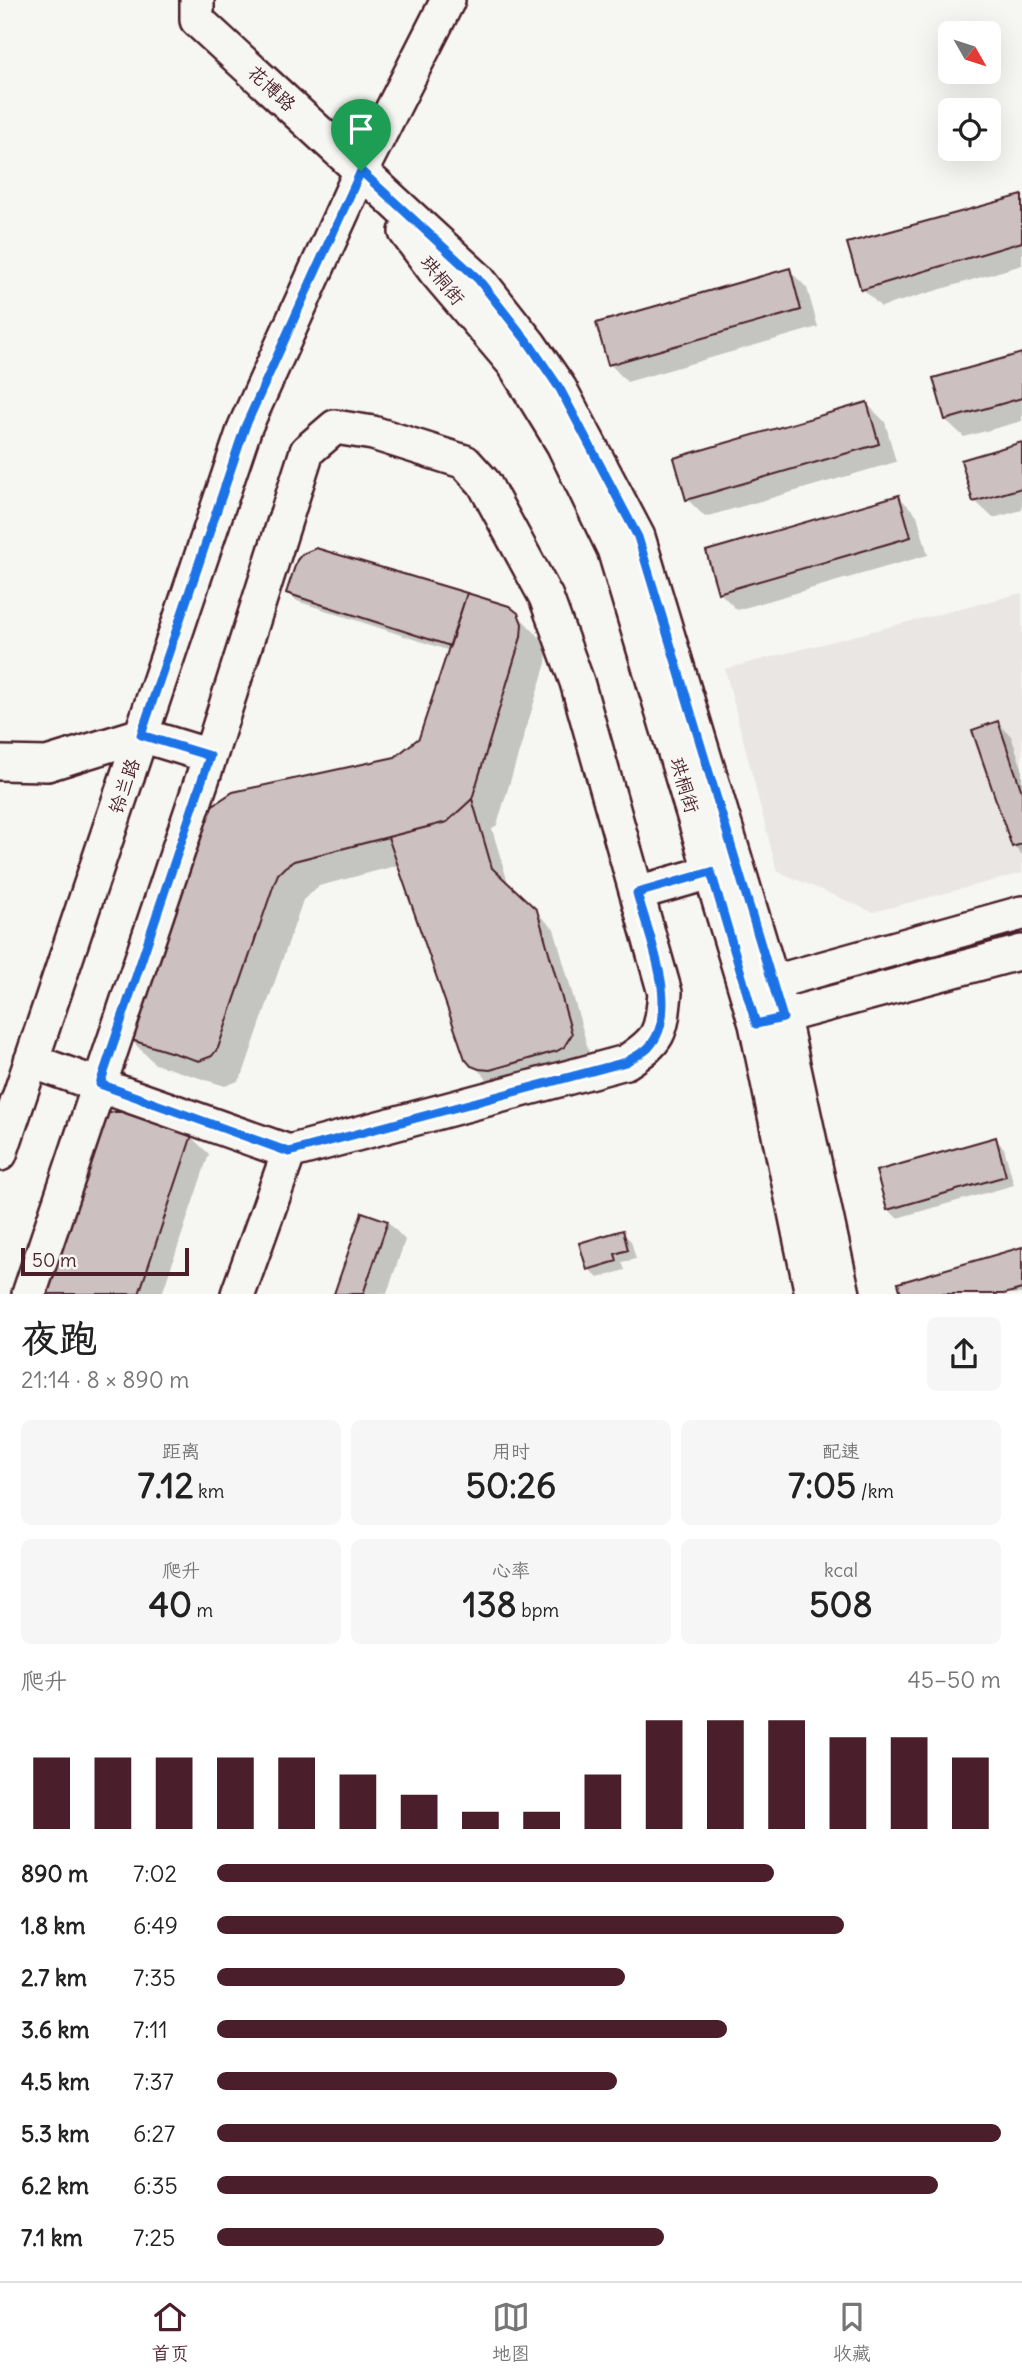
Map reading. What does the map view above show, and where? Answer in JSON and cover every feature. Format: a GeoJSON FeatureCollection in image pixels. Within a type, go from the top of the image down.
{"type":"FeatureCollection","features":[{"type":"Feature","properties":{"kind":"street","name":"花博路"},"geometry":{"type":"LineString","coordinates":[[197,0],[197,20],[361,171]]}},
{"type":"Feature","properties":{"kind":"street","name":"铃兰路"},"geometry":{"type":"LineString","coordinates":[[0,1154],[245,427],[361,171],[448,0]]}},
{"type":"Feature","properties":{"kind":"street","name":"珙桐街"},"geometry":{"type":"LineString","coordinates":[[361,171],[435,271],[514,364],[563,444],[614,549],[711,872],[760,985]]}},
{"type":"Feature","properties":{"kind":"street","name":"珙桐街"},"geometry":{"type":"LineString","coordinates":[[361,171],[478,279],[530,345],[560,389],[638,537],[843,1294]]}},
{"type":"Feature","properties":{"kind":"street"},"geometry":{"type":"LineString","coordinates":[[30,1294],[100,1084],[210,756],[307,451],[335,427],[373,433],[466,463],[484,483],[546,597],[578,682],[664,993],[661,1026],[649,1047],[626,1062],[289,1152],[100,1084],[31,1061]]}},
{"type":"Feature","properties":{"kind":"street"},"geometry":{"type":"LineString","coordinates":[[0,763],[47,764],[141,735],[210,756]]}},
{"type":"Feature","properties":{"kind":"street"},"geometry":{"type":"LineString","coordinates":[[637,893],[711,872]]}},
{"type":"Feature","properties":{"kind":"street"},"geometry":{"type":"LineString","coordinates":[[760,985],[1022,913]]}},
{"type":"Feature","properties":{"kind":"street"},"geometry":{"type":"LineString","coordinates":[[770,1021],[1022,952]]}},
{"type":"Feature","properties":{"kind":"street","name":"珙桐街"},"geometry":{"type":"LineString","coordinates":[[770,1021],[811,1294]]}},
{"type":"Feature","properties":{"kind":"street"},"geometry":{"type":"LineString","coordinates":[[238,1294],[289,1152]]}},
{"type":"Feature","properties":{"kind":"shaded area"},"geometry":{"type":"Polygon","coordinates":[[[1022,593],[1022,873],[873,912],[777,871],[725,669],[1022,593]]]}},
{"type":"Feature","properties":{"kind":"building"},"geometry":{"type":"Polygon","coordinates":[[[1022,195],[1022,242],[861,290],[847,243],[1022,195]]]}},
{"type":"Feature","properties":{"kind":"building"},"geometry":{"type":"Polygon","coordinates":[[[790,268],[801,310],[608,365],[596,323],[790,268]]]}},
{"type":"Feature","properties":{"kind":"building"},"geometry":{"type":"Polygon","coordinates":[[[1022,353],[1022,398],[945,420],[933,378],[1022,353]]]}},
{"type":"Feature","properties":{"kind":"building"},"geometry":{"type":"Polygon","coordinates":[[[867,402],[879,444],[686,500],[674,458],[867,402]]]}},
{"type":"Feature","properties":{"kind":"building"},"geometry":{"type":"Polygon","coordinates":[[[1022,442],[1022,488],[973,502],[961,460],[1022,442]]]}},
{"type":"Feature","properties":{"kind":"building"},"geometry":{"type":"Polygon","coordinates":[[[899,495],[911,537],[718,593],[706,551],[899,495]]]}},
{"type":"Feature","properties":{"kind":"building"},"geometry":{"type":"Polygon","coordinates":[[[316,548],[467,593],[450,646],[286,593],[297,560],[302,554],[316,548]]]}},
{"type":"Feature","properties":{"kind":"building"},"geometry":{"type":"Polygon","coordinates":[[[467,593],[509,606],[518,613],[522,624],[521,637],[472,799],[447,822],[294,861],[285,867],[274,884],[218,1048],[212,1056],[199,1061],[128,1039],[195,829],[210,807],[233,792],[395,757],[419,738],[467,593]]]}},
{"type":"Feature","properties":{"kind":"building"},"geometry":{"type":"Polygon","coordinates":[[[998,721],[1022,792],[1022,844],[1012,847],[972,730],[998,721]]]}},
{"type":"Feature","properties":{"kind":"building"},"geometry":{"type":"Polygon","coordinates":[[[472,799],[492,868],[537,910],[572,1034],[564,1047],[557,1051],[490,1070],[471,1066],[465,1059],[388,837],[447,822],[472,799]]]}},
{"type":"Feature","properties":{"kind":"building"},"geometry":{"type":"Polygon","coordinates":[[[122,1112],[192,1135],[139,1294],[46,1294],[106,1114],[122,1112]]]}},
{"type":"Feature","properties":{"kind":"building"},"geometry":{"type":"Polygon","coordinates":[[[996,1137],[1006,1176],[887,1210],[876,1171],[996,1137]]]}},
{"type":"Feature","properties":{"kind":"building"},"geometry":{"type":"Polygon","coordinates":[[[362,1212],[388,1221],[363,1294],[334,1294],[362,1212]]]}},
{"type":"Feature","properties":{"kind":"building"},"geometry":{"type":"Polygon","coordinates":[[[623,1230],[628,1250],[615,1254],[617,1261],[587,1270],[579,1243],[623,1230]]]}},
{"type":"Feature","properties":{"kind":"building"},"geometry":{"type":"Polygon","coordinates":[[[1022,1247],[1022,1289],[1004,1294],[901,1294],[898,1283],[1022,1247]]]}},
{"type":"Feature","properties":{"kind":"route"},"geometry":{"type":"LineString","coordinates":[[361,171],[478,279],[530,345],[560,389],[638,537],[783,1018],[756,1024],[711,872],[637,893],[664,993],[661,1026],[649,1047],[626,1062],[289,1152],[100,1084],[210,756],[141,735],[245,427],[361,171]]}}]}
